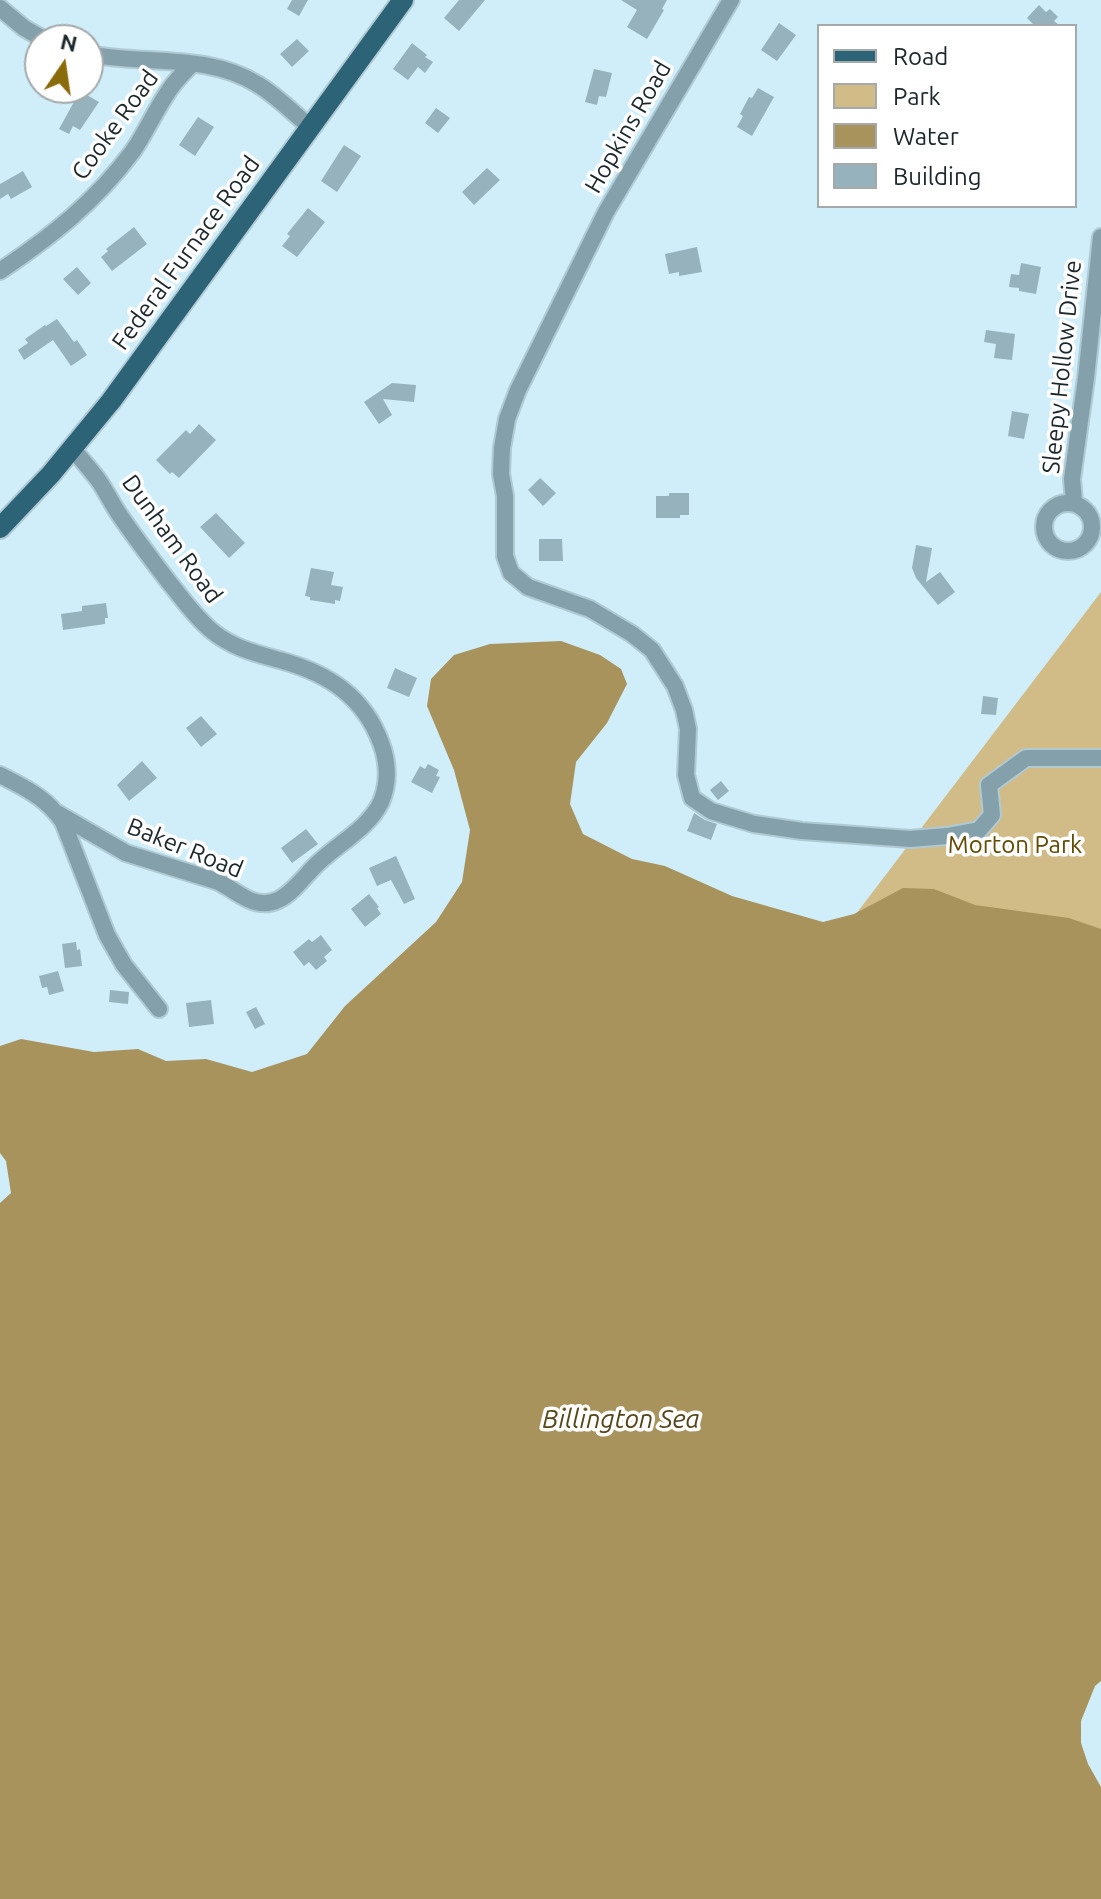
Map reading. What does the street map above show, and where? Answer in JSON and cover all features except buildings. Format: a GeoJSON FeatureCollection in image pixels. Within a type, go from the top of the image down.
{"type":"FeatureCollection","features":[{"type":"Feature","properties":{"kind":"main road","name":"Federal Furnace Road"},"geometry":{"type":"LineString","coordinates":[[0,528],[72,448],[139,363],[403,0]]}},
{"type":"Feature","properties":{"kind":"street","name":"Hopkins Road"},"geometry":{"type":"LineString","coordinates":[[731,0],[606,212],[529,364],[507,419],[501,474],[505,496],[505,556],[511,573],[528,587],[590,609],[652,650],[675,686],[684,710],[688,729],[686,775],[692,798],[711,811],[754,824],[802,831],[910,839],[947,836],[979,830],[992,815],[989,785],[1026,758],[1101,758]]}},
{"type":"Feature","properties":{"kind":"street"},"geometry":{"type":"LineString","coordinates":[[0,8],[24,28]]}},
{"type":"Feature","properties":{"kind":"street","name":"Cooke Road"},"geometry":{"type":"LineString","coordinates":[[104,56],[192,64],[227,71],[258,84],[310,127]]}},
{"type":"Feature","properties":{"kind":"street","name":"Cooke Road"},"geometry":{"type":"LineString","coordinates":[[0,271],[68,222],[104,187],[135,148],[170,89],[192,64]]}},
{"type":"Feature","properties":{"kind":"street","name":"Sleepy Hollow Drive"},"geometry":{"type":"LineString","coordinates":[[1074,503],[1072,479],[1101,237]]}},
{"type":"Feature","properties":{"kind":"street","name":"Dunham Road"},"geometry":{"type":"LineString","coordinates":[[72,448],[196,617],[215,634],[243,650],[330,679],[365,713],[377,734],[385,753],[387,769],[381,802],[367,822],[311,870]]}},
{"type":"Feature","properties":{"kind":"street","name":"Baker Road"},"geometry":{"type":"LineString","coordinates":[[0,775],[32,793],[55,812],[126,853],[216,881],[256,903],[270,904],[290,894],[311,870]]}},
{"type":"Feature","properties":{"kind":"street"},"geometry":{"type":"LineString","coordinates":[[55,812],[63,822],[107,935],[124,965],[159,1009]]}},
{"type":"Feature","properties":{"kind":"green space","name":"Morton Park"},"geometry":{"type":"Polygon","coordinates":[[[1101,592],[1101,950],[843,931],[1101,592]]]}},
{"type":"Feature","properties":{"kind":"water","name":"Billington Sea"},"geometry":{"type":"Polygon","coordinates":[[[561,641],[600,655],[621,669],[627,684],[607,723],[576,762],[570,804],[583,834],[632,859],[665,866],[732,896],[823,922],[854,914],[903,888],[934,889],[975,905],[1069,918],[1101,929],[1101,1681],[1095,1686],[1081,1721],[1081,1743],[1101,1787],[1101,1899],[0,1899],[0,1203],[11,1193],[6,1161],[0,1153],[0,1046],[21,1039],[94,1052],[138,1049],[166,1061],[206,1059],[252,1072],[307,1054],[345,1006],[436,922],[462,882],[470,830],[454,770],[427,706],[431,679],[454,655],[490,644],[561,641]]]}}]}
